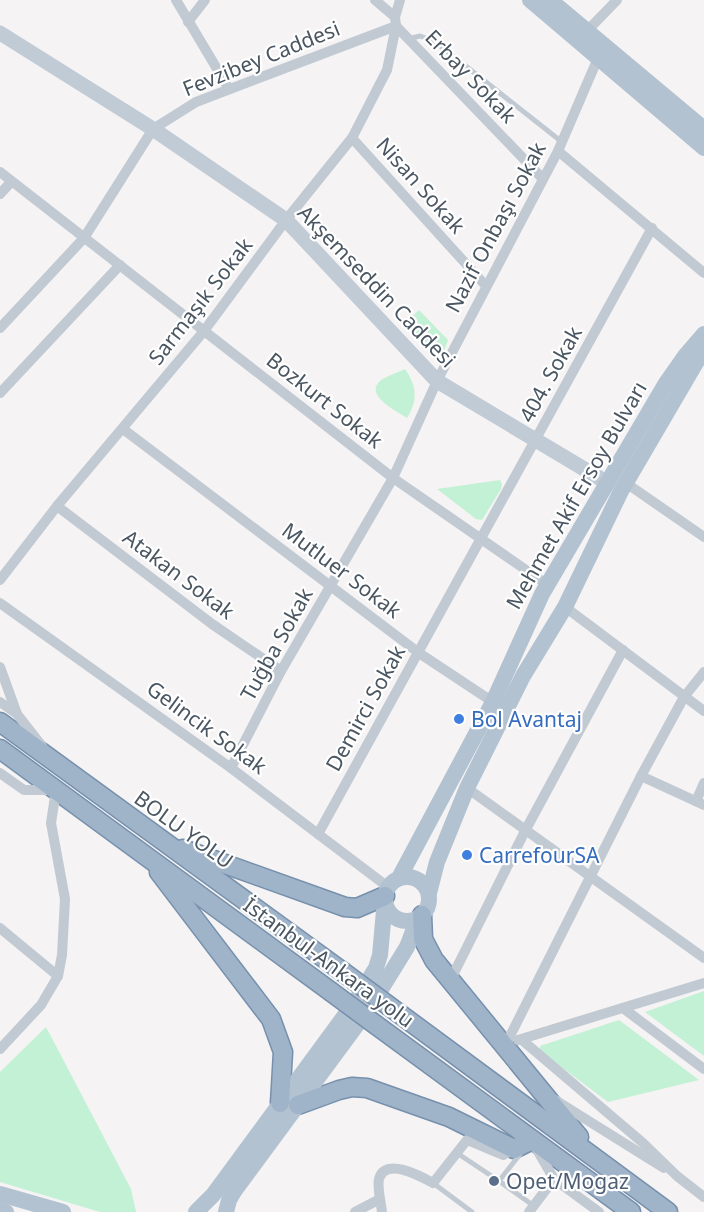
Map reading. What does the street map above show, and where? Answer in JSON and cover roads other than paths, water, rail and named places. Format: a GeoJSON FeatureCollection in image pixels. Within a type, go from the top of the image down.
{"type":"FeatureCollection","features":[{"type":"Feature","properties":{"kind":"highway","name":"BOLU YOLU"},"geometry":{"type":"LineString","coordinates":[[0,722],[343,972]]}},
{"type":"Feature","properties":{"kind":"highway","name":"İstanbul-Ankara yolu"},"geometry":{"type":"LineString","coordinates":[[0,749],[631,1212]]}},
{"type":"Feature","properties":{"kind":"highway"},"geometry":{"type":"LineString","coordinates":[[164,842],[345,907],[357,908],[389,890]]}},
{"type":"Feature","properties":{"kind":"highway"},"geometry":{"type":"LineString","coordinates":[[147,856],[271,1019],[283,1052],[289,1104],[352,1087],[367,1088],[449,1118],[514,1149],[532,1140]]}},
{"type":"Feature","properties":{"kind":"highway"},"geometry":{"type":"LineString","coordinates":[[420,917],[425,944],[434,960],[505,1042],[537,1088],[599,1161],[667,1211]]}},
{"type":"Feature","properties":{"kind":"highway","name":"İstanbul-Ankara yolu"},"geometry":{"type":"LineString","coordinates":[[343,972],[599,1161]]}},
{"type":"Feature","properties":{"kind":"main road"},"geometry":{"type":"LineString","coordinates":[[530,0],[704,148]]}},
{"type":"Feature","properties":{"kind":"main road"},"geometry":{"type":"LineString","coordinates":[[550,0],[704,129]]}},
{"type":"Feature","properties":{"kind":"main road","name":"Akşemseddin Caddesi"},"geometry":{"type":"LineString","coordinates":[[0,33],[153,129],[286,220],[437,381],[606,482]]}},
{"type":"Feature","properties":{"kind":"main road","name":"Mehmet Akif Ersoy Bulvarı"},"geometry":{"type":"LineString","coordinates":[[389,890],[413,854],[493,702],[546,586],[666,383],[704,334]]}},
{"type":"Feature","properties":{"kind":"main road","name":"Mehmet Akif Ersoy Bulvarı"},"geometry":{"type":"LineString","coordinates":[[429,893],[437,862],[467,788],[524,676],[565,607],[626,483],[702,361]]}},
{"type":"Feature","properties":{"kind":"main road"},"geometry":{"type":"LineString","coordinates":[[413,854],[426,863],[437,862]]}},
{"type":"Feature","properties":{"kind":"main road"},"geometry":{"type":"LineString","coordinates":[[186,1212],[197,1212],[213,1195],[289,1104],[370,1007],[406,947],[420,917],[428,908],[429,893],[424,884],[417,879],[408,876],[389,890],[383,942],[376,968],[357,999],[289,1104],[235,1190],[226,1212]]}},
{"type":"Feature","properties":{"kind":"main road"},"geometry":{"type":"LineString","coordinates":[[389,890],[388,910],[396,918],[407,921],[420,917]]}},
{"type":"Feature","properties":{"kind":"main road"},"geometry":{"type":"LineString","coordinates":[[0,1194],[63,1212]]}},
{"type":"Feature","properties":{"kind":"main road"},"geometry":{"type":"LineString","coordinates":[[0,1210],[6,1212]]}},
{"type":"Feature","properties":{"kind":"street"},"geometry":{"type":"LineString","coordinates":[[177,0],[229,89]]}},
{"type":"Feature","properties":{"kind":"street"},"geometry":{"type":"LineString","coordinates":[[188,22],[205,0]]}},
{"type":"Feature","properties":{"kind":"street","name":"Erbay Sokak"},"geometry":{"type":"LineString","coordinates":[[375,0],[396,22],[408,39],[543,179]]}},
{"type":"Feature","properties":{"kind":"street"},"geometry":{"type":"LineString","coordinates":[[396,22],[400,0]]}},
{"type":"Feature","properties":{"kind":"street"},"geometry":{"type":"LineString","coordinates":[[587,31],[616,0]]}},
{"type":"Feature","properties":{"kind":"street","name":"Fevzibey Caddesi"},"geometry":{"type":"LineString","coordinates":[[0,328],[84,238],[153,129],[196,102],[396,22]]}},
{"type":"Feature","properties":{"kind":"street","name":"Sarmaşık Sokak"},"geometry":{"type":"LineString","coordinates":[[0,580],[57,506],[204,331],[286,220],[351,138],[387,70],[396,22]]}},
{"type":"Feature","properties":{"kind":"street","name":"Nazif Onbaşı Sokak"},"geometry":{"type":"LineString","coordinates":[[393,478],[437,381],[560,146],[598,58]]}},
{"type":"Feature","properties":{"kind":"street","name":"Nisan Sokak"},"geometry":{"type":"LineString","coordinates":[[351,138],[486,286]]}},
{"type":"Feature","properties":{"kind":"street"},"geometry":{"type":"LineString","coordinates":[[560,146],[704,273]]}},
{"type":"Feature","properties":{"kind":"street","name":"Bozkurt Sokak"},"geometry":{"type":"LineString","coordinates":[[0,172],[393,478],[480,537],[546,586]]}},
{"type":"Feature","properties":{"kind":"street"},"geometry":{"type":"LineString","coordinates":[[0,194],[12,182]]}},
{"type":"Feature","properties":{"kind":"street","name":"404. Sokak"},"geometry":{"type":"LineString","coordinates":[[480,537],[652,228]]}},
{"type":"Feature","properties":{"kind":"street"},"geometry":{"type":"LineString","coordinates":[[0,393],[120,265]]}},
{"type":"Feature","properties":{"kind":"street","name":"Mutluer Sokak"},"geometry":{"type":"LineString","coordinates":[[123,429],[418,652],[493,702]]}},
{"type":"Feature","properties":{"kind":"street","name":"Tuğba Sokak"},"geometry":{"type":"LineString","coordinates":[[231,768],[281,671],[393,478]]}},
{"type":"Feature","properties":{"kind":"street"},"geometry":{"type":"LineString","coordinates":[[626,483],[704,537]]}},
{"type":"Feature","properties":{"kind":"street","name":"Atakan Sokak"},"geometry":{"type":"LineString","coordinates":[[57,506],[212,624],[281,671]]}},
{"type":"Feature","properties":{"kind":"street","name":"Demirci Sokak"},"geometry":{"type":"LineString","coordinates":[[318,834],[480,537]]}},
{"type":"Feature","properties":{"kind":"street","name":"Gelincik Sokak"},"geometry":{"type":"LineString","coordinates":[[0,603],[231,768],[389,890]]}},
{"type":"Feature","properties":{"kind":"street"},"geometry":{"type":"LineString","coordinates":[[565,607],[704,711]]}},
{"type":"Feature","properties":{"kind":"street"},"geometry":{"type":"LineString","coordinates":[[450,981],[525,831],[623,650]]}},
{"type":"Feature","properties":{"kind":"street"},"geometry":{"type":"LineString","coordinates":[[0,667],[17,714]]}},
{"type":"Feature","properties":{"kind":"street"},"geometry":{"type":"LineString","coordinates":[[505,1042],[591,878],[641,776],[684,697],[704,672]]}},
{"type":"Feature","properties":{"kind":"street"},"geometry":{"type":"LineString","coordinates":[[0,702],[17,714],[58,764]]}},
{"type":"Feature","properties":{"kind":"street"},"geometry":{"type":"LineString","coordinates":[[0,773],[24,790],[56,790],[51,823],[65,899],[62,955],[58,975],[41,1005],[0,1049]]}},
{"type":"Feature","properties":{"kind":"street"},"geometry":{"type":"LineString","coordinates":[[641,776],[700,803],[704,783]]}},
{"type":"Feature","properties":{"kind":"street"},"geometry":{"type":"LineString","coordinates":[[467,788],[704,958]]}},
{"type":"Feature","properties":{"kind":"street"},"geometry":{"type":"LineString","coordinates":[[0,928],[58,975]]}},
{"type":"Feature","properties":{"kind":"street"},"geometry":{"type":"LineString","coordinates":[[505,1042],[522,1040],[704,983]]}},
{"type":"Feature","properties":{"kind":"street"},"geometry":{"type":"LineString","coordinates":[[623,1008],[704,1069]]}},
{"type":"Feature","properties":{"kind":"street"},"geometry":{"type":"LineString","coordinates":[[522,1040],[704,1197]]}},
{"type":"Feature","properties":{"kind":"street"},"geometry":{"type":"LineString","coordinates":[[537,1088],[638,1154],[677,1176]]}},
{"type":"Feature","properties":{"kind":"street"},"geometry":{"type":"LineString","coordinates":[[382,1212],[379,1178],[384,1171],[392,1168],[416,1173],[433,1183],[467,1140],[503,1155],[514,1149]]}},
{"type":"Feature","properties":{"kind":"street"},"geometry":{"type":"LineString","coordinates":[[532,1140],[554,1179],[599,1212]]}},
{"type":"Feature","properties":{"kind":"street"},"geometry":{"type":"LineString","coordinates":[[532,1209],[554,1179]]}},
{"type":"Feature","properties":{"kind":"street"},"geometry":{"type":"LineString","coordinates":[[355,1212],[380,1199]]}},
{"type":"Feature","properties":{"kind":"lane"},"geometry":{"type":"LineString","coordinates":[[408,39],[420,36],[434,41],[560,146]]}},
{"type":"Feature","properties":{"kind":"lane"},"geometry":{"type":"LineString","coordinates":[[499,1182],[532,1140]]}},
{"type":"Feature","properties":{"kind":"lane"},"geometry":{"type":"LineString","coordinates":[[456,1153],[499,1182],[532,1209]]}},
{"type":"Feature","properties":{"kind":"lane"},"geometry":{"type":"LineString","coordinates":[[433,1183],[472,1212]]}},
{"type":"Feature","properties":{"kind":"place","name":"Bol Avantaj"},"geometry":{"type":"Point","coordinates":[459,719]}},
{"type":"Feature","properties":{"kind":"place","name":"CarrefourSA"},"geometry":{"type":"Point","coordinates":[467,855]}},
{"type":"Feature","properties":{"kind":"place","name":"Opet/Mogaz"},"geometry":{"type":"Point","coordinates":[494,1181]}}]}
